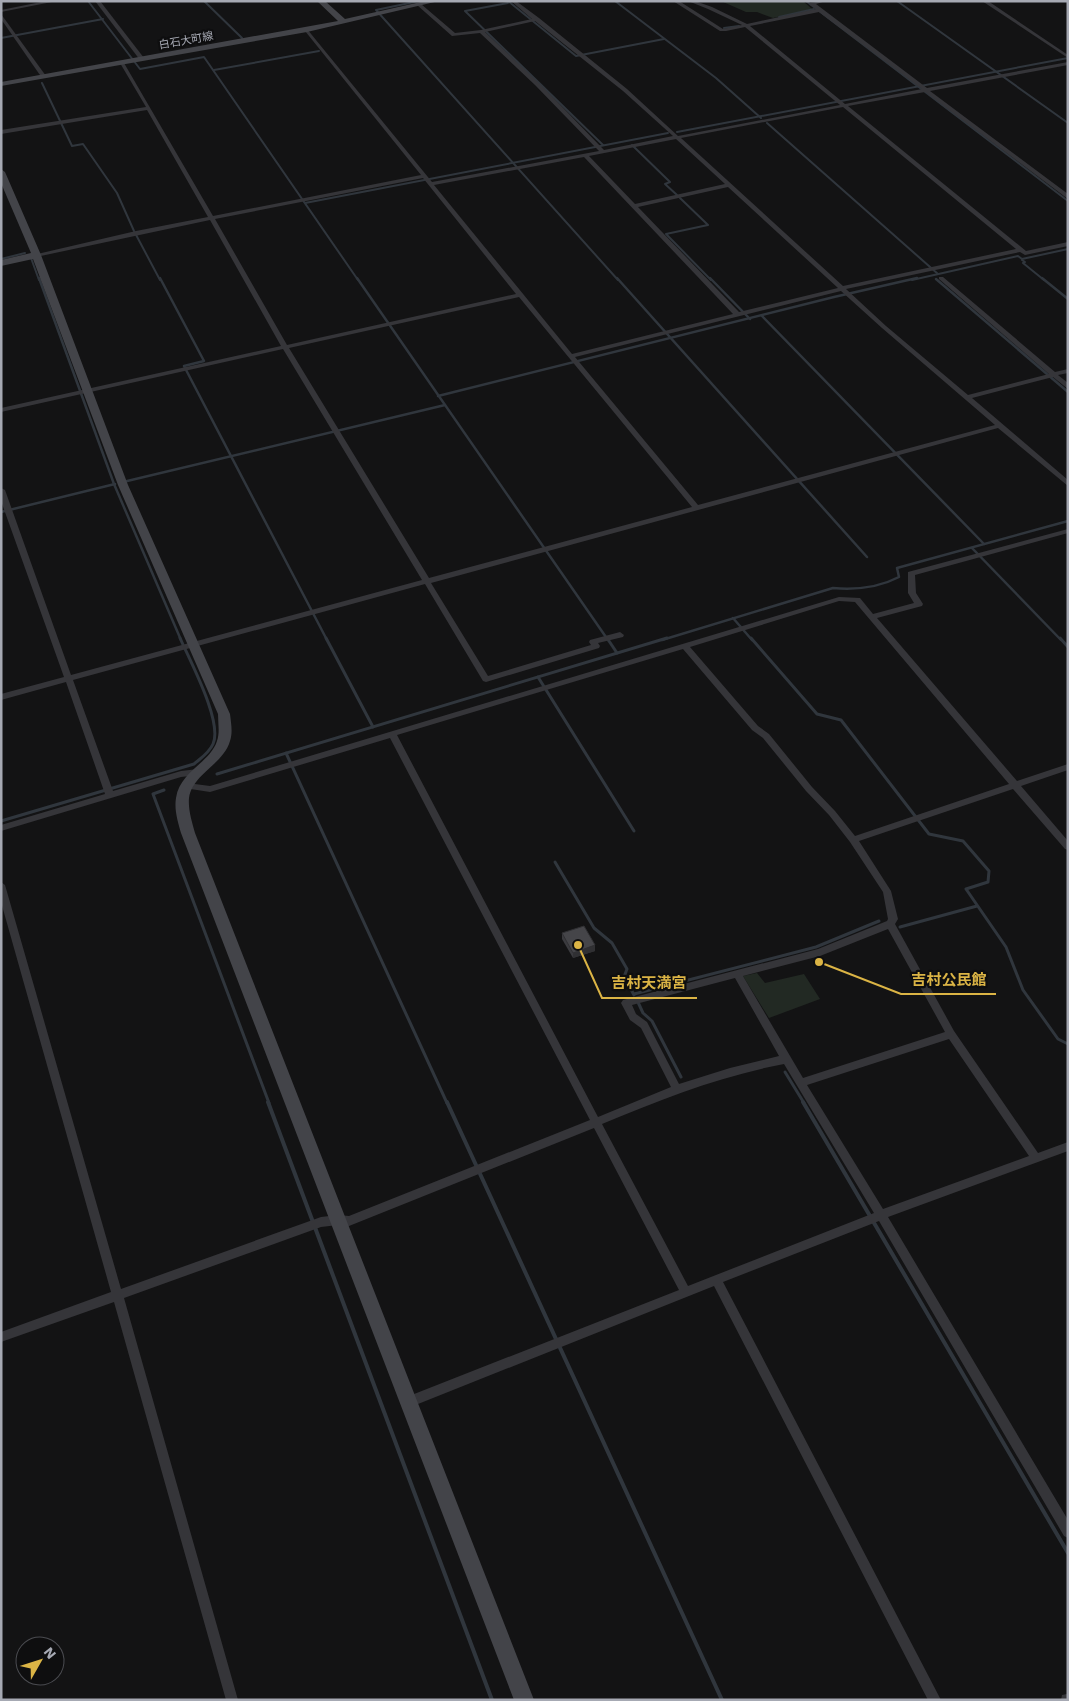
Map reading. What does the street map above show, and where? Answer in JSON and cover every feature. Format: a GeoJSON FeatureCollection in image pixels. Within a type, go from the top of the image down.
{"type":"FeatureCollection","features":[{"type":"Feature","properties":{"kind":"street"},"geometry":{"type":"LineString","coordinates":[[44,76],[1,13],[55,1]]}},
{"type":"Feature","properties":{"kind":"street"},"geometry":{"type":"LineString","coordinates":[[97,1],[137,60]]}},
{"type":"Feature","properties":{"kind":"street"},"geometry":{"type":"LineString","coordinates":[[320,1],[343,22]]}},
{"type":"Feature","properties":{"kind":"street","name":"白石大町線"},"geometry":{"type":"LineString","coordinates":[[1,84],[307,30],[436,1]]}},
{"type":"Feature","properties":{"kind":"street"},"geometry":{"type":"LineString","coordinates":[[514,1],[533,20],[625,90],[846,292],[998,426],[1068,484]]}},
{"type":"Feature","properties":{"kind":"street"},"geometry":{"type":"LineString","coordinates":[[690,1],[710,8],[745,25],[1020,250],[1025,253],[1068,244]]}},
{"type":"Feature","properties":{"kind":"street"},"geometry":{"type":"LineString","coordinates":[[823,1],[812,4],[1068,196]]}},
{"type":"Feature","properties":{"kind":"street"},"geometry":{"type":"LineString","coordinates":[[984,1],[1067,57]]}},
{"type":"Feature","properties":{"kind":"street"},"geometry":{"type":"LineString","coordinates":[[676,2],[722,30],[820,10]]}},
{"type":"Feature","properties":{"kind":"street"},"geometry":{"type":"LineString","coordinates":[[423,3],[454,36],[533,20]]}},
{"type":"Feature","properties":{"kind":"street"},"geometry":{"type":"LineString","coordinates":[[307,30],[520,295],[697,508]]}},
{"type":"Feature","properties":{"kind":"street"},"geometry":{"type":"LineString","coordinates":[[483,30],[599,148]]}},
{"type":"Feature","properties":{"kind":"street"},"geometry":{"type":"LineString","coordinates":[[122,63],[285,348],[486,679],[596,646],[593,642],[613,637]]}},
{"type":"Feature","properties":{"kind":"street"},"geometry":{"type":"LineString","coordinates":[[1,262],[307,198],[517,167],[584,154],[599,148],[633,145],[678,137],[840,102],[1001,76],[1068,63]]}},
{"type":"Feature","properties":{"kind":"street"},"geometry":{"type":"LineString","coordinates":[[1,132],[149,108]]}},
{"type":"Feature","properties":{"kind":"street"},"geometry":{"type":"LineString","coordinates":[[584,154],[742,314]]}},
{"type":"Feature","properties":{"kind":"street"},"geometry":{"type":"LineString","coordinates":[[1,172],[4,185],[36,255],[83,392],[123,482],[187,646],[224,714],[227,729],[225,742],[219,752],[192,779],[183,796],[183,814],[188,833],[330,1221],[408,1402],[524,1700]]}},
{"type":"Feature","properties":{"kind":"street"},"geometry":{"type":"LineString","coordinates":[[634,206],[730,185]]}},
{"type":"Feature","properties":{"kind":"street"},"geometry":{"type":"LineString","coordinates":[[574,360],[667,332],[846,292],[932,269],[1020,250]]}},
{"type":"Feature","properties":{"kind":"street"},"geometry":{"type":"LineString","coordinates":[[941,278],[1050,376],[1068,387]]}},
{"type":"Feature","properties":{"kind":"street"},"geometry":{"type":"LineString","coordinates":[[1,410],[520,295]]}},
{"type":"Feature","properties":{"kind":"street"},"geometry":{"type":"LineString","coordinates":[[966,398],[1068,371]]}},
{"type":"Feature","properties":{"kind":"street"},"geometry":{"type":"LineString","coordinates":[[1,697],[998,426]]}},
{"type":"Feature","properties":{"kind":"street"},"geometry":{"type":"LineString","coordinates":[[1,490],[109,791]]}},
{"type":"Feature","properties":{"kind":"street"},"geometry":{"type":"LineString","coordinates":[[872,618],[919,604],[912,593],[911,574],[1068,531]]}},
{"type":"Feature","properties":{"kind":"street"},"geometry":{"type":"LineString","coordinates":[[1,828],[109,791],[181,774],[210,789],[838,599],[857,600],[1068,847]]}},
{"type":"Feature","properties":{"kind":"street"},"geometry":{"type":"LineString","coordinates":[[676,1088],[644,1024],[633,1017],[626,1004],[820,952],[890,924],[893,919],[887,891],[853,840],[766,736],[755,728],[685,646]]}},
{"type":"Feature","properties":{"kind":"street"},"geometry":{"type":"LineString","coordinates":[[392,734],[686,1293]]}},
{"type":"Feature","properties":{"kind":"street"},"geometry":{"type":"LineString","coordinates":[[853,840],[1068,767]]}},
{"type":"Feature","properties":{"kind":"street"},"geometry":{"type":"LineString","coordinates":[[1,885],[232,1700]]}},
{"type":"Feature","properties":{"kind":"street"},"geometry":{"type":"LineString","coordinates":[[890,924],[951,1034],[1036,1158]]}},
{"type":"Feature","properties":{"kind":"street"},"geometry":{"type":"LineString","coordinates":[[737,974],[801,1083],[875,1218],[1068,1532]]}},
{"type":"Feature","properties":{"kind":"street"},"geometry":{"type":"LineString","coordinates":[[801,1083],[951,1034]]}},
{"type":"Feature","properties":{"kind":"street"},"geometry":{"type":"LineString","coordinates":[[1,1336],[309,1226],[330,1221],[349,1221],[477,1171],[676,1088],[738,1069],[786,1059]]}},
{"type":"Feature","properties":{"kind":"street"},"geometry":{"type":"LineString","coordinates":[[408,1402],[875,1218],[1068,1146]]}},
{"type":"Feature","properties":{"kind":"street"},"geometry":{"type":"LineString","coordinates":[[716,1280],[934,1700]]}},
{"type":"Feature","properties":{"kind":"shaded area"},"geometry":{"type":"Polygon","coordinates":[[[721,1],[803,1],[812,9],[773,18],[757,12],[746,12],[721,1]]]}},
{"type":"Feature","properties":{"kind":"shaded area"},"geometry":{"type":"Polygon","coordinates":[[[757,973],[765,983],[804,974],[820,999],[769,1018],[743,976],[757,973]]]}},
{"type":"Feature","properties":{"kind":"building"},"geometry":{"type":"Polygon","coordinates":[[[584,926],[595,945],[573,953],[562,933],[584,926]]]}},
{"type":"Feature","properties":{"kind":"waterway"},"geometry":{"type":"LineString","coordinates":[[88,1],[102,19]]}},
{"type":"Feature","properties":{"kind":"waterway"},"geometry":{"type":"LineString","coordinates":[[204,1],[242,38]]}},
{"type":"Feature","properties":{"kind":"waterway"},"geometry":{"type":"LineString","coordinates":[[419,1],[376,10],[513,163]]}},
{"type":"Feature","properties":{"kind":"waterway"},"geometry":{"type":"LineString","coordinates":[[508,1],[576,56],[664,39]]}},
{"type":"Feature","properties":{"kind":"waterway"},"geometry":{"type":"LineString","coordinates":[[615,1],[716,78],[759,116]]}},
{"type":"Feature","properties":{"kind":"waterway"},"geometry":{"type":"LineString","coordinates":[[806,1],[918,86]]}},
{"type":"Feature","properties":{"kind":"waterway"},"geometry":{"type":"LineString","coordinates":[[897,1],[996,72]]}},
{"type":"Feature","properties":{"kind":"waterway"},"geometry":{"type":"LineString","coordinates":[[508,3],[465,11],[603,145]]}},
{"type":"Feature","properties":{"kind":"waterway"},"geometry":{"type":"LineString","coordinates":[[779,17],[814,9]]}},
{"type":"Feature","properties":{"kind":"waterway"},"geometry":{"type":"LineString","coordinates":[[1,38],[102,19]]}},
{"type":"Feature","properties":{"kind":"waterway"},"geometry":{"type":"LineString","coordinates":[[102,19],[140,69],[204,57],[358,280]]}},
{"type":"Feature","properties":{"kind":"waterway"},"geometry":{"type":"LineString","coordinates":[[724,28],[739,26]]}},
{"type":"Feature","properties":{"kind":"waterway"},"geometry":{"type":"LineString","coordinates":[[214,70],[319,51]]}},
{"type":"Feature","properties":{"kind":"waterway"},"geometry":{"type":"LineString","coordinates":[[996,72],[1068,58]]}},
{"type":"Feature","properties":{"kind":"waterway"},"geometry":{"type":"LineString","coordinates":[[918,86],[996,72]]}},
{"type":"Feature","properties":{"kind":"waterway"},"geometry":{"type":"LineString","coordinates":[[996,72],[1068,123]]}},
{"type":"Feature","properties":{"kind":"waterway"},"geometry":{"type":"LineString","coordinates":[[42,83],[72,146],[83,144],[117,193],[134,231],[160,280]]}},
{"type":"Feature","properties":{"kind":"waterway"},"geometry":{"type":"LineString","coordinates":[[759,116],[918,86]]}},
{"type":"Feature","properties":{"kind":"waterway"},"geometry":{"type":"LineString","coordinates":[[918,86],[1068,201]]}},
{"type":"Feature","properties":{"kind":"waterway"},"geometry":{"type":"LineString","coordinates":[[677,132],[759,116]]}},
{"type":"Feature","properties":{"kind":"waterway"},"geometry":{"type":"LineString","coordinates":[[767,123],[938,274]]}},
{"type":"Feature","properties":{"kind":"waterway"},"geometry":{"type":"LineString","coordinates":[[513,163],[668,133]]}},
{"type":"Feature","properties":{"kind":"waterway"},"geometry":{"type":"LineString","coordinates":[[632,145],[670,182],[665,184],[677,195]]}},
{"type":"Feature","properties":{"kind":"waterway"},"geometry":{"type":"LineString","coordinates":[[305,203],[513,163]]}},
{"type":"Feature","properties":{"kind":"waterway"},"geometry":{"type":"LineString","coordinates":[[513,163],[618,280]]}},
{"type":"Feature","properties":{"kind":"waterway"},"geometry":{"type":"LineString","coordinates":[[680,198],[708,225],[666,234],[711,280]]}},
{"type":"Feature","properties":{"kind":"waterway"},"geometry":{"type":"LineString","coordinates":[[912,280],[1018,256],[1022,259],[1068,249]]}},
{"type":"Feature","properties":{"kind":"waterway"},"geometry":{"type":"LineString","coordinates":[[1,259],[25,253]]}},
{"type":"Feature","properties":{"kind":"waterway"},"geometry":{"type":"LineString","coordinates":[[31,258],[39,280]]}},
{"type":"Feature","properties":{"kind":"waterway"},"geometry":{"type":"LineString","coordinates":[[1022,260],[1025,262],[1023,263],[1044,280]]}},
{"type":"Feature","properties":{"kind":"waterway"},"geometry":{"type":"LineString","coordinates":[[39,278],[114,484]]}},
{"type":"Feature","properties":{"kind":"waterway"},"geometry":{"type":"LineString","coordinates":[[160,278],[204,361],[184,366],[231,456]]}},
{"type":"Feature","properties":{"kind":"waterway"},"geometry":{"type":"LineString","coordinates":[[357,278],[439,396]]}},
{"type":"Feature","properties":{"kind":"waterway"},"geometry":{"type":"LineString","coordinates":[[617,278],[671,338]]}},
{"type":"Feature","properties":{"kind":"waterway"},"geometry":{"type":"LineString","coordinates":[[710,278],[749,318]]}},
{"type":"Feature","properties":{"kind":"waterway"},"geometry":{"type":"LineString","coordinates":[[749,318],[917,278]]}},
{"type":"Feature","properties":{"kind":"waterway"},"geometry":{"type":"LineString","coordinates":[[1042,278],[1068,299]]}},
{"type":"Feature","properties":{"kind":"waterway"},"geometry":{"type":"LineString","coordinates":[[936,279],[1068,392]]}},
{"type":"Feature","properties":{"kind":"waterway"},"geometry":{"type":"LineString","coordinates":[[762,316],[984,544]]}},
{"type":"Feature","properties":{"kind":"waterway"},"geometry":{"type":"LineString","coordinates":[[671,338],[749,318]]}},
{"type":"Feature","properties":{"kind":"waterway"},"geometry":{"type":"LineString","coordinates":[[439,396],[671,338]]}},
{"type":"Feature","properties":{"kind":"waterway"},"geometry":{"type":"LineString","coordinates":[[671,338],[867,557]]}},
{"type":"Feature","properties":{"kind":"waterway"},"geometry":{"type":"LineString","coordinates":[[439,396],[608,640]]}},
{"type":"Feature","properties":{"kind":"waterway"},"geometry":{"type":"LineString","coordinates":[[231,456],[445,405]]}},
{"type":"Feature","properties":{"kind":"waterway"},"geometry":{"type":"LineString","coordinates":[[123,482],[231,456]]}},
{"type":"Feature","properties":{"kind":"waterway"},"geometry":{"type":"LineString","coordinates":[[231,456],[327,640]]}},
{"type":"Feature","properties":{"kind":"waterway"},"geometry":{"type":"LineString","coordinates":[[1,512],[114,484]]}},
{"type":"Feature","properties":{"kind":"waterway"},"geometry":{"type":"LineString","coordinates":[[114,484],[181,640]]}},
{"type":"Feature","properties":{"kind":"waterway"},"geometry":{"type":"LineString","coordinates":[[733,618],[833,588],[850,589],[883,584],[899,577],[897,568],[1068,521]]}},
{"type":"Feature","properties":{"kind":"waterway"},"geometry":{"type":"LineString","coordinates":[[972,548],[1061,640]]}},
{"type":"Feature","properties":{"kind":"waterway"},"geometry":{"type":"LineString","coordinates":[[662,640],[733,618]]}},
{"type":"Feature","properties":{"kind":"waterway"},"geometry":{"type":"LineString","coordinates":[[733,618],[752,640]]}},
{"type":"Feature","properties":{"kind":"waterway"},"geometry":{"type":"LineString","coordinates":[[1,821],[194,764],[207,753],[213,744],[215,734],[210,707],[180,638]]}},
{"type":"Feature","properties":{"kind":"waterway"},"geometry":{"type":"LineString","coordinates":[[326,638],[373,727]]}},
{"type":"Feature","properties":{"kind":"waterway"},"geometry":{"type":"LineString","coordinates":[[607,638],[617,653]]}},
{"type":"Feature","properties":{"kind":"waterway"},"geometry":{"type":"LineString","coordinates":[[373,727],[667,638]]}},
{"type":"Feature","properties":{"kind":"waterway"},"geometry":{"type":"LineString","coordinates":[[751,638],[817,714],[841,720],[929,834],[963,841],[989,871],[988,882],[966,889],[1006,947],[1023,990],[1058,1039],[1068,1044]]}},
{"type":"Feature","properties":{"kind":"waterway"},"geometry":{"type":"LineString","coordinates":[[1060,638],[1068,647]]}},
{"type":"Feature","properties":{"kind":"waterway"},"geometry":{"type":"LineString","coordinates":[[538,677],[634,831]]}},
{"type":"Feature","properties":{"kind":"waterway"},"geometry":{"type":"LineString","coordinates":[[286,753],[373,727]]}},
{"type":"Feature","properties":{"kind":"waterway"},"geometry":{"type":"LineString","coordinates":[[217,774],[286,753]]}},
{"type":"Feature","properties":{"kind":"waterway"},"geometry":{"type":"LineString","coordinates":[[286,753],[447,1103]]}},
{"type":"Feature","properties":{"kind":"waterway"},"geometry":{"type":"LineString","coordinates":[[164,790],[153,794],[269,1103]]}},
{"type":"Feature","properties":{"kind":"waterway"},"geometry":{"type":"LineString","coordinates":[[555,862],[594,928],[612,943],[627,969],[624,977],[634,995]]}},
{"type":"Feature","properties":{"kind":"waterway"},"geometry":{"type":"LineString","coordinates":[[900,927],[977,906]]}},
{"type":"Feature","properties":{"kind":"waterway"},"geometry":{"type":"LineString","coordinates":[[634,994],[816,947],[879,921]]}},
{"type":"Feature","properties":{"kind":"waterway"},"geometry":{"type":"LineString","coordinates":[[637,1000],[643,1013],[652,1021],[681,1077]]}},
{"type":"Feature","properties":{"kind":"waterway"},"geometry":{"type":"LineString","coordinates":[[785,1072],[804,1103]]}},
{"type":"Feature","properties":{"kind":"waterway"},"geometry":{"type":"LineString","coordinates":[[268,1102],[492,1700]]}},
{"type":"Feature","properties":{"kind":"waterway"},"geometry":{"type":"LineString","coordinates":[[447,1102],[722,1700]]}},
{"type":"Feature","properties":{"kind":"waterway"},"geometry":{"type":"LineString","coordinates":[[803,1102],[1068,1553]]}},
{"type":"Feature","properties":{"kind":"place","name":"吉村天満宮"},"geometry":{"type":"Point","coordinates":[578,945]}},
{"type":"Feature","properties":{"kind":"place","name":"吉村公民館"},"geometry":{"type":"Point","coordinates":[819,962]}}]}
